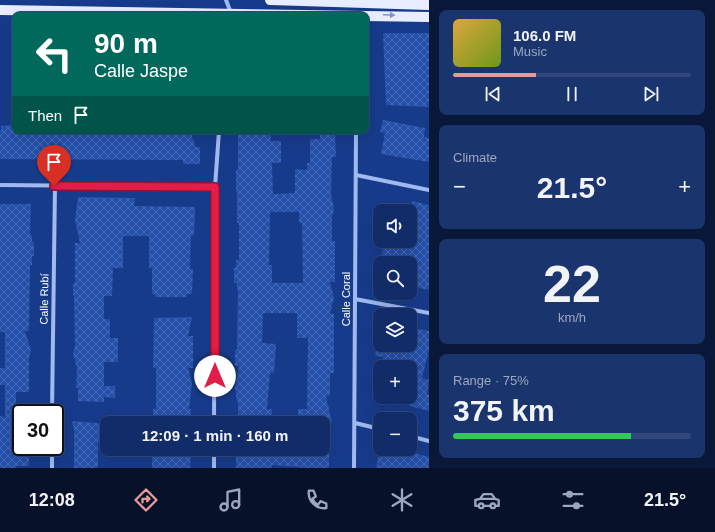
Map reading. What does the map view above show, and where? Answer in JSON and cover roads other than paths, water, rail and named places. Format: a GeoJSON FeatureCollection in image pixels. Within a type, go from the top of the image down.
{"type":"FeatureCollection","features":[{"type":"Feature","properties":{"kind":"main road"},"geometry":{"type":"LineString","coordinates":[[270,0],[429,5]]}},
{"type":"Feature","properties":{"kind":"main road"},"geometry":{"type":"LineString","coordinates":[[0,10],[140,12]]}},
{"type":"Feature","properties":{"kind":"main road"},"geometry":{"type":"LineString","coordinates":[[369,15],[429,16]]}},
{"type":"Feature","properties":{"kind":"street"},"geometry":{"type":"LineString","coordinates":[[226,0],[231,12]]}},
{"type":"Feature","properties":{"kind":"street"},"geometry":{"type":"LineString","coordinates":[[356,2],[357,12]]}},
{"type":"Feature","properties":{"kind":"street"},"geometry":{"type":"LineString","coordinates":[[214,416],[215,187],[219,134]]}},
{"type":"Feature","properties":{"kind":"street","name":"Calle Coral"},"geometry":{"type":"LineString","coordinates":[[354,468],[356,134]]}},
{"type":"Feature","properties":{"kind":"street"},"geometry":{"type":"LineString","coordinates":[[356,175],[429,190]]}},
{"type":"Feature","properties":{"kind":"street"},"geometry":{"type":"LineString","coordinates":[[0,185],[215,187]]}},
{"type":"Feature","properties":{"kind":"street","name":"Calle Rubí"},"geometry":{"type":"LineString","coordinates":[[52,404],[54,186]]}},
{"type":"Feature","properties":{"kind":"street"},"geometry":{"type":"LineString","coordinates":[[355,299],[429,313]]}},
{"type":"Feature","properties":{"kind":"street"},"geometry":{"type":"LineString","coordinates":[[354,423],[373,427]]}},
{"type":"Feature","properties":{"kind":"street"},"geometry":{"type":"LineString","coordinates":[[417,438],[429,441]]}},
{"type":"Feature","properties":{"kind":"street"},"geometry":{"type":"LineString","coordinates":[[52,456],[52,468]]}},
{"type":"Feature","properties":{"kind":"street"},"geometry":{"type":"LineString","coordinates":[[214,456],[214,468]]}}]}
